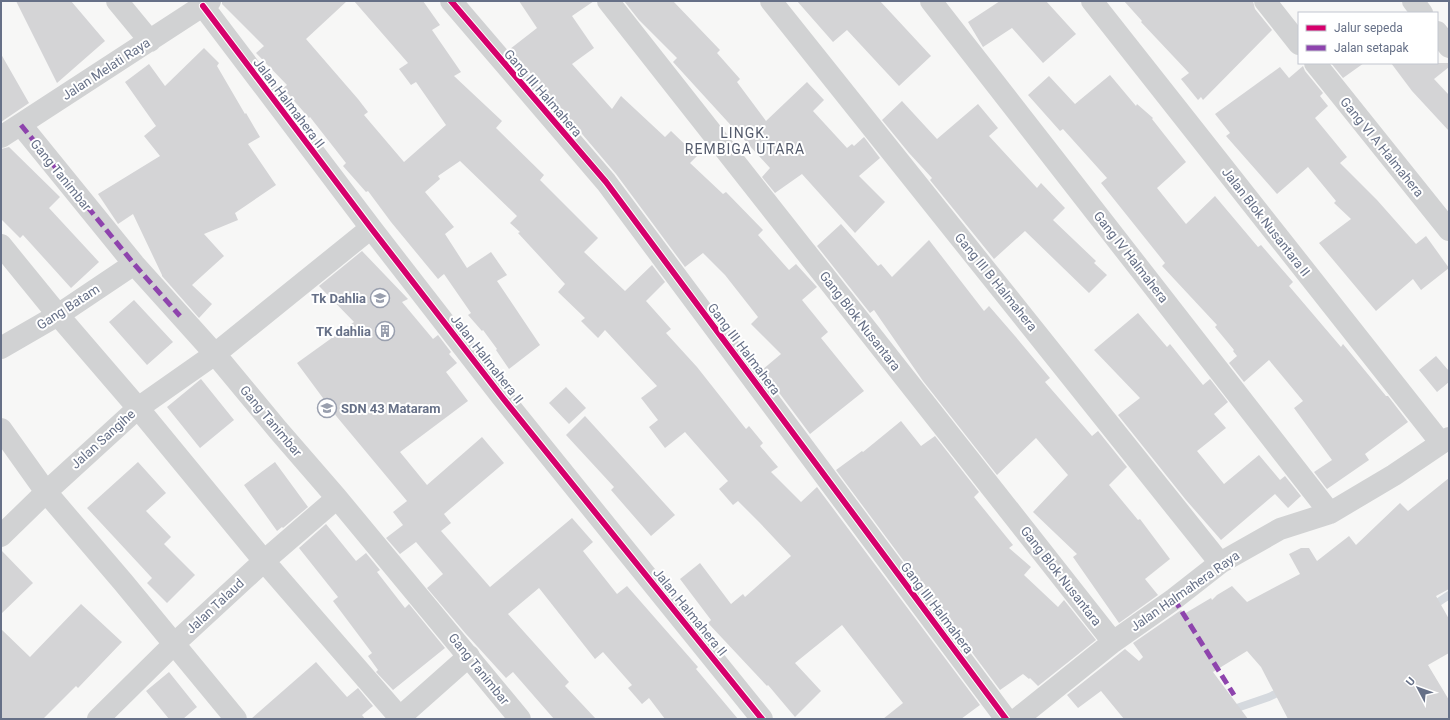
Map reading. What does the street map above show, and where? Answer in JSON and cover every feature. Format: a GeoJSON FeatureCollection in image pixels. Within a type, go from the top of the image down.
{"type":"FeatureCollection","features":[{"type":"Feature","properties":{"kind":"street"},"geometry":{"type":"LineString","coordinates":[[116,1],[150,40]]}},
{"type":"Feature","properties":{"kind":"street","name":"Gang III Halmahera"},"geometry":{"type":"LineString","coordinates":[[451,1],[606,182],[1006,719]]}},
{"type":"Feature","properties":{"kind":"street","name":"Gang Blok Nusantara"},"geometry":{"type":"LineString","coordinates":[[608,1],[1113,642]]}},
{"type":"Feature","properties":{"kind":"street","name":"Gang III B Halmahera"},"geometry":{"type":"LineString","coordinates":[[771,1],[1220,563]]}},
{"type":"Feature","properties":{"kind":"street","name":"Gang IV Halmahera"},"geometry":{"type":"LineString","coordinates":[[931,1],[1330,513]]}},
{"type":"Feature","properties":{"kind":"street","name":"Jalan Blok Nusantara II"},"geometry":{"type":"LineString","coordinates":[[1092,1],[1445,441]]}},
{"type":"Feature","properties":{"kind":"street"},"geometry":{"type":"LineString","coordinates":[[1265,1],[1298,43]]}},
{"type":"Feature","properties":{"kind":"street"},"geometry":{"type":"LineString","coordinates":[[1413,1],[1421,12]]}},
{"type":"Feature","properties":{"kind":"street","name":"Jalan Melati Raya"},"geometry":{"type":"LineString","coordinates":[[1,137],[206,4]]}},
{"type":"Feature","properties":{"kind":"street","name":"Jalan Halmahera II"},"geometry":{"type":"LineString","coordinates":[[206,4],[371,228],[512,409],[762,719]]}},
{"type":"Feature","properties":{"kind":"street"},"geometry":{"type":"LineString","coordinates":[[1438,33],[1449,47]]}},
{"type":"Feature","properties":{"kind":"street","name":"Gang VI A Halmahera"},"geometry":{"type":"LineString","coordinates":[[1315,64],[1449,230]]}},
{"type":"Feature","properties":{"kind":"street","name":"Gang Tanimbar"},"geometry":{"type":"LineString","coordinates":[[20,125],[134,264],[215,354],[337,498],[520,719]]}},
{"type":"Feature","properties":{"kind":"street","name":"Jalan Sangihe"},"geometry":{"type":"LineString","coordinates":[[1,536],[46,492],[138,408],[215,354],[371,228]]}},
{"type":"Feature","properties":{"kind":"street"},"geometry":{"type":"LineString","coordinates":[[1,245],[264,561],[399,718],[469,656]]}},
{"type":"Feature","properties":{"kind":"street","name":"Gang Batam"},"geometry":{"type":"LineString","coordinates":[[1,348],[58,315],[134,264]]}},
{"type":"Feature","properties":{"kind":"street"},"geometry":{"type":"LineString","coordinates":[[1,429],[46,492],[123,582],[236,719]]}},
{"type":"Feature","properties":{"kind":"street","name":"Jalan Halmahera Raya"},"geometry":{"type":"LineString","coordinates":[[1017,719],[1113,642],[1174,599],[1220,563],[1280,529],[1330,513],[1394,476],[1445,441]]}},
{"type":"Feature","properties":{"kind":"street","name":"Jalan Talaud"},"geometry":{"type":"LineString","coordinates":[[98,719],[174,644],[264,561],[337,498]]}},
{"type":"Feature","properties":{"kind":"building"},"geometry":{"type":"Polygon","coordinates":[[[16,1],[71,1],[105,41],[57,83],[16,1]]]}},
{"type":"Feature","properties":{"kind":"building"},"geometry":{"type":"Polygon","coordinates":[[[222,1],[347,1],[306,39],[358,99],[368,112],[364,115],[404,162],[446,125],[416,82],[411,85],[399,69],[408,63],[354,1],[423,1],[440,25],[432,30],[461,72],[454,76],[502,121],[496,128],[544,175],[540,180],[598,238],[584,252],[625,291],[652,265],[665,282],[646,301],[671,329],[666,333],[697,367],[746,429],[749,426],[763,443],[760,446],[778,467],[771,472],[801,502],[817,487],[980,705],[961,719],[883,719],[903,703],[842,625],[795,663],[821,691],[795,717],[768,685],[767,686],[708,623],[711,620],[680,579],[700,563],[731,604],[743,594],[745,597],[791,556],[738,501],[733,505],[719,489],[728,481],[685,432],[665,448],[649,427],[658,420],[641,398],[657,386],[605,330],[598,338],[581,321],[585,318],[558,292],[565,284],[518,233],[520,232],[510,223],[517,216],[460,161],[438,176],[440,179],[425,192],[454,227],[445,234],[467,268],[491,252],[507,275],[497,281],[540,345],[509,369],[483,330],[482,331],[468,315],[471,313],[444,274],[438,279],[391,222],[368,191],[366,192],[343,166],[346,163],[310,117],[309,118],[283,88],[287,85],[256,53],[264,46],[222,4],[222,1]]]}},
{"type":"Feature","properties":{"kind":"building"},"geometry":{"type":"Polygon","coordinates":[[[519,1],[594,1],[572,16],[594,48],[572,64],[612,109],[621,96],[665,137],[671,131],[697,156],[690,163],[723,194],[726,192],[763,230],[758,235],[789,270],[796,264],[817,287],[802,300],[828,332],[821,338],[864,391],[810,434],[762,370],[781,354],[751,324],[758,317],[725,275],[703,253],[685,267],[616,174],[510,49],[537,28],[519,1]]]}},
{"type":"Feature","properties":{"kind":"building"},"geometry":{"type":"Polygon","coordinates":[[[624,1],[673,1],[720,50],[717,53],[740,79],[737,82],[766,121],[807,82],[824,100],[813,111],[847,148],[852,144],[854,146],[864,137],[880,158],[859,176],[885,202],[855,233],[802,174],[775,193],[762,177],[770,168],[673,62],[677,58],[639,20],[624,1]]]}},
{"type":"Feature","properties":{"kind":"building"},"geometry":{"type":"Polygon","coordinates":[[[797,1],[880,1],[931,56],[899,86],[847,30],[833,42],[797,1]]]}},
{"type":"Feature","properties":{"kind":"building"},"geometry":{"type":"Polygon","coordinates":[[[1000,1],[1046,1],[1076,34],[1043,63],[1012,28],[983,47],[968,22],[1000,1]]]}},
{"type":"Feature","properties":{"kind":"building"},"geometry":{"type":"Polygon","coordinates":[[[1124,1],[1253,1],[1255,9],[1272,30],[1203,100],[1201,97],[1198,100],[1181,79],[1189,73],[1141,22],[1142,21],[1124,1]]]}},
{"type":"Feature","properties":{"kind":"building"},"geometry":{"type":"Polygon","coordinates":[[[204,48],[219,63],[217,66],[260,137],[248,144],[276,185],[235,213],[238,220],[204,234],[224,256],[192,285],[212,304],[199,318],[162,276],[133,214],[118,224],[98,194],[160,156],[144,136],[156,126],[125,82],[149,64],[165,86],[204,48]]]}},
{"type":"Feature","properties":{"kind":"building"},"geometry":{"type":"Polygon","coordinates":[[[1,54],[29,103],[1,122],[1,54]]]}},
{"type":"Feature","properties":{"kind":"building"},"geometry":{"type":"Polygon","coordinates":[[[1449,63],[1449,67],[1434,79],[1449,95],[1449,131],[1412,91],[1392,64],[1449,63]]]}},
{"type":"Feature","properties":{"kind":"building"},"geometry":{"type":"Polygon","coordinates":[[[1332,64],[1363,64],[1343,78],[1332,64]]]}},
{"type":"Feature","properties":{"kind":"building"},"geometry":{"type":"Polygon","coordinates":[[[1303,66],[1305,71],[1323,93],[1320,96],[1328,106],[1315,118],[1347,157],[1340,163],[1377,200],[1416,244],[1426,236],[1449,268],[1421,290],[1413,279],[1376,311],[1319,243],[1351,219],[1334,203],[1336,201],[1308,167],[1277,194],[1226,136],[1230,133],[1215,114],[1280,67],[1289,78],[1303,66]]]}},
{"type":"Feature","properties":{"kind":"building"},"geometry":{"type":"Polygon","coordinates":[[[1110,75],[1136,106],[1137,104],[1153,118],[1152,119],[1186,162],[1157,188],[1186,224],[1215,196],[1258,247],[1261,245],[1293,282],[1289,286],[1341,347],[1343,344],[1386,396],[1388,396],[1408,422],[1365,454],[1369,460],[1327,489],[1314,472],[1332,460],[1294,408],[1303,401],[1269,360],[1244,382],[1229,363],[1237,356],[1233,351],[1234,350],[1215,327],[1217,325],[1162,266],[1165,263],[1101,183],[1107,178],[1063,129],[1060,131],[1028,95],[1049,76],[1075,104],[1110,75]]]}},
{"type":"Feature","properties":{"kind":"building"},"geometry":{"type":"Polygon","coordinates":[[[902,101],[937,139],[978,104],[998,128],[989,136],[1037,188],[1041,183],[1065,208],[1053,220],[1096,261],[1094,263],[1107,275],[1089,293],[1025,231],[994,259],[930,180],[932,178],[882,120],[902,101]]]}},
{"type":"Feature","properties":{"kind":"building"},"geometry":{"type":"Polygon","coordinates":[[[9,147],[60,197],[49,208],[99,262],[71,288],[23,235],[20,238],[1,219],[1,149],[9,147]]]}},
{"type":"Feature","properties":{"kind":"building"},"geometry":{"type":"Polygon","coordinates":[[[841,224],[878,266],[881,264],[892,277],[929,240],[984,311],[989,306],[1050,378],[1045,382],[1092,436],[1098,431],[1127,467],[1109,485],[1138,520],[1140,519],[1170,559],[1145,579],[1158,595],[1119,623],[1073,557],[1077,554],[1033,512],[1068,475],[1036,438],[997,475],[923,381],[874,310],[870,313],[817,246],[841,224]]]}},
{"type":"Feature","properties":{"kind":"building"},"geometry":{"type":"Polygon","coordinates":[[[362,251],[408,299],[402,302],[433,339],[438,335],[451,352],[449,354],[457,363],[446,372],[468,401],[400,452],[427,485],[482,437],[504,463],[444,514],[451,523],[441,531],[490,587],[572,518],[593,542],[583,551],[617,594],[627,586],[698,667],[696,669],[738,719],[665,719],[649,698],[642,704],[628,688],[632,685],[603,652],[595,659],[539,588],[508,614],[569,682],[565,686],[596,719],[554,719],[513,672],[506,678],[427,588],[443,574],[416,542],[400,554],[386,538],[403,525],[393,512],[407,501],[337,417],[297,363],[354,322],[319,286],[362,251]]]}},
{"type":"Feature","properties":{"kind":"building"},"geometry":{"type":"Polygon","coordinates":[[[134,300],[173,342],[147,365],[109,322],[134,300]]]}},
{"type":"Feature","properties":{"kind":"building"},"geometry":{"type":"Polygon","coordinates":[[[1138,313],[1167,347],[1170,344],[1203,385],[1210,379],[1228,402],[1214,414],[1226,428],[1197,451],[1224,484],[1259,455],[1280,480],[1285,476],[1301,496],[1288,508],[1275,494],[1221,540],[1186,500],[1118,415],[1140,398],[1094,350],[1138,313]]]}},
{"type":"Feature","properties":{"kind":"building"},"geometry":{"type":"Polygon","coordinates":[[[1436,356],[1449,371],[1449,382],[1437,392],[1419,370],[1436,356]]]}},
{"type":"Feature","properties":{"kind":"building"},"geometry":{"type":"Polygon","coordinates":[[[201,379],[234,420],[200,448],[167,407],[201,379]]]}},
{"type":"Feature","properties":{"kind":"building"},"geometry":{"type":"Polygon","coordinates":[[[566,387],[586,408],[569,424],[549,403],[566,387]]]}},
{"type":"Feature","properties":{"kind":"building"},"geometry":{"type":"Polygon","coordinates":[[[585,416],[675,515],[651,536],[611,490],[614,487],[566,435],[585,416]]]}},
{"type":"Feature","properties":{"kind":"building"},"geometry":{"type":"Polygon","coordinates":[[[901,421],[921,446],[935,436],[979,492],[974,497],[1013,545],[1009,548],[1031,567],[1024,575],[1058,607],[1064,600],[1096,640],[1038,686],[1030,678],[1029,679],[1023,674],[1000,690],[836,470],[862,451],[863,452],[901,421]]]}},
{"type":"Feature","properties":{"kind":"building"},"geometry":{"type":"Polygon","coordinates":[[[138,462],[166,493],[146,511],[171,537],[164,544],[195,575],[167,603],[147,583],[152,578],[87,508],[138,462]]]}},
{"type":"Feature","properties":{"kind":"building"},"geometry":{"type":"Polygon","coordinates":[[[275,462],[308,507],[283,528],[282,527],[277,531],[244,485],[275,462]]]}},
{"type":"Feature","properties":{"kind":"building"},"geometry":{"type":"Polygon","coordinates":[[[1449,478],[1449,589],[1436,596],[1449,619],[1449,653],[1428,665],[1449,700],[1449,719],[1288,719],[1261,667],[1247,651],[1213,672],[1248,719],[1124,719],[1101,691],[1078,708],[1067,695],[1125,649],[1139,661],[1143,657],[1133,643],[1181,610],[1184,614],[1211,598],[1212,600],[1217,595],[1232,586],[1247,602],[1300,574],[1289,554],[1301,548],[1309,548],[1317,561],[1349,536],[1356,545],[1400,503],[1408,511],[1449,478]]]}},
{"type":"Feature","properties":{"kind":"building"},"geometry":{"type":"Polygon","coordinates":[[[326,524],[356,561],[366,553],[380,570],[377,572],[405,608],[409,604],[445,648],[393,690],[376,672],[378,670],[368,656],[372,653],[333,601],[338,597],[299,548],[326,524]]]}},
{"type":"Feature","properties":{"kind":"building"},"geometry":{"type":"Polygon","coordinates":[[[1,550],[33,583],[1,614],[1,550]]]}},
{"type":"Feature","properties":{"kind":"building"},"geometry":{"type":"Polygon","coordinates":[[[81,604],[122,642],[78,688],[76,686],[43,719],[1,719],[1,629],[30,657],[81,604]]]}},
{"type":"Feature","properties":{"kind":"building"},"geometry":{"type":"Polygon","coordinates":[[[316,662],[347,697],[358,688],[373,706],[362,715],[365,719],[251,719],[316,662]]]}},
{"type":"Feature","properties":{"kind":"building"},"geometry":{"type":"Polygon","coordinates":[[[169,672],[197,707],[183,719],[169,719],[146,691],[169,672]]]}},
{"type":"Feature","properties":{"kind":"waterway"},"geometry":{"type":"LineString","coordinates":[[1431,607],[1449,595]]}},
{"type":"Feature","properties":{"kind":"waterway"},"geometry":{"type":"LineString","coordinates":[[1217,719],[1234,709],[1269,697],[1284,690]]}},
{"type":"Feature","properties":{"kind":"marked path"},"geometry":{"type":"LineString","coordinates":[[21,125],[134,264],[180,316]]}},
{"type":"Feature","properties":{"kind":"marked path"},"geometry":{"type":"LineString","coordinates":[[1174,599],[1234,695]]}},
{"type":"Feature","properties":{"kind":"cycle path"},"geometry":{"type":"LineString","coordinates":[[451,1],[606,182],[1006,719]]}},
{"type":"Feature","properties":{"kind":"cycle path"},"geometry":{"type":"LineString","coordinates":[[203,6],[371,228],[502,397],[762,719]]}},
{"type":"Feature","properties":{"kind":"place","name":"Tk Dahlia"},"geometry":{"type":"Point","coordinates":[380,298]}},
{"type":"Feature","properties":{"kind":"place","name":"TK dahlia"},"geometry":{"type":"Point","coordinates":[385,331]}},
{"type":"Feature","properties":{"kind":"place","name":"SDN 43 Mataram"},"geometry":{"type":"Point","coordinates":[327,408]}},
{"type":"Feature","properties":{"kind":"district","name":"LINGK. REMBIGA UTARA"},"geometry":{"type":"Point","coordinates":[745,142]}}]}
